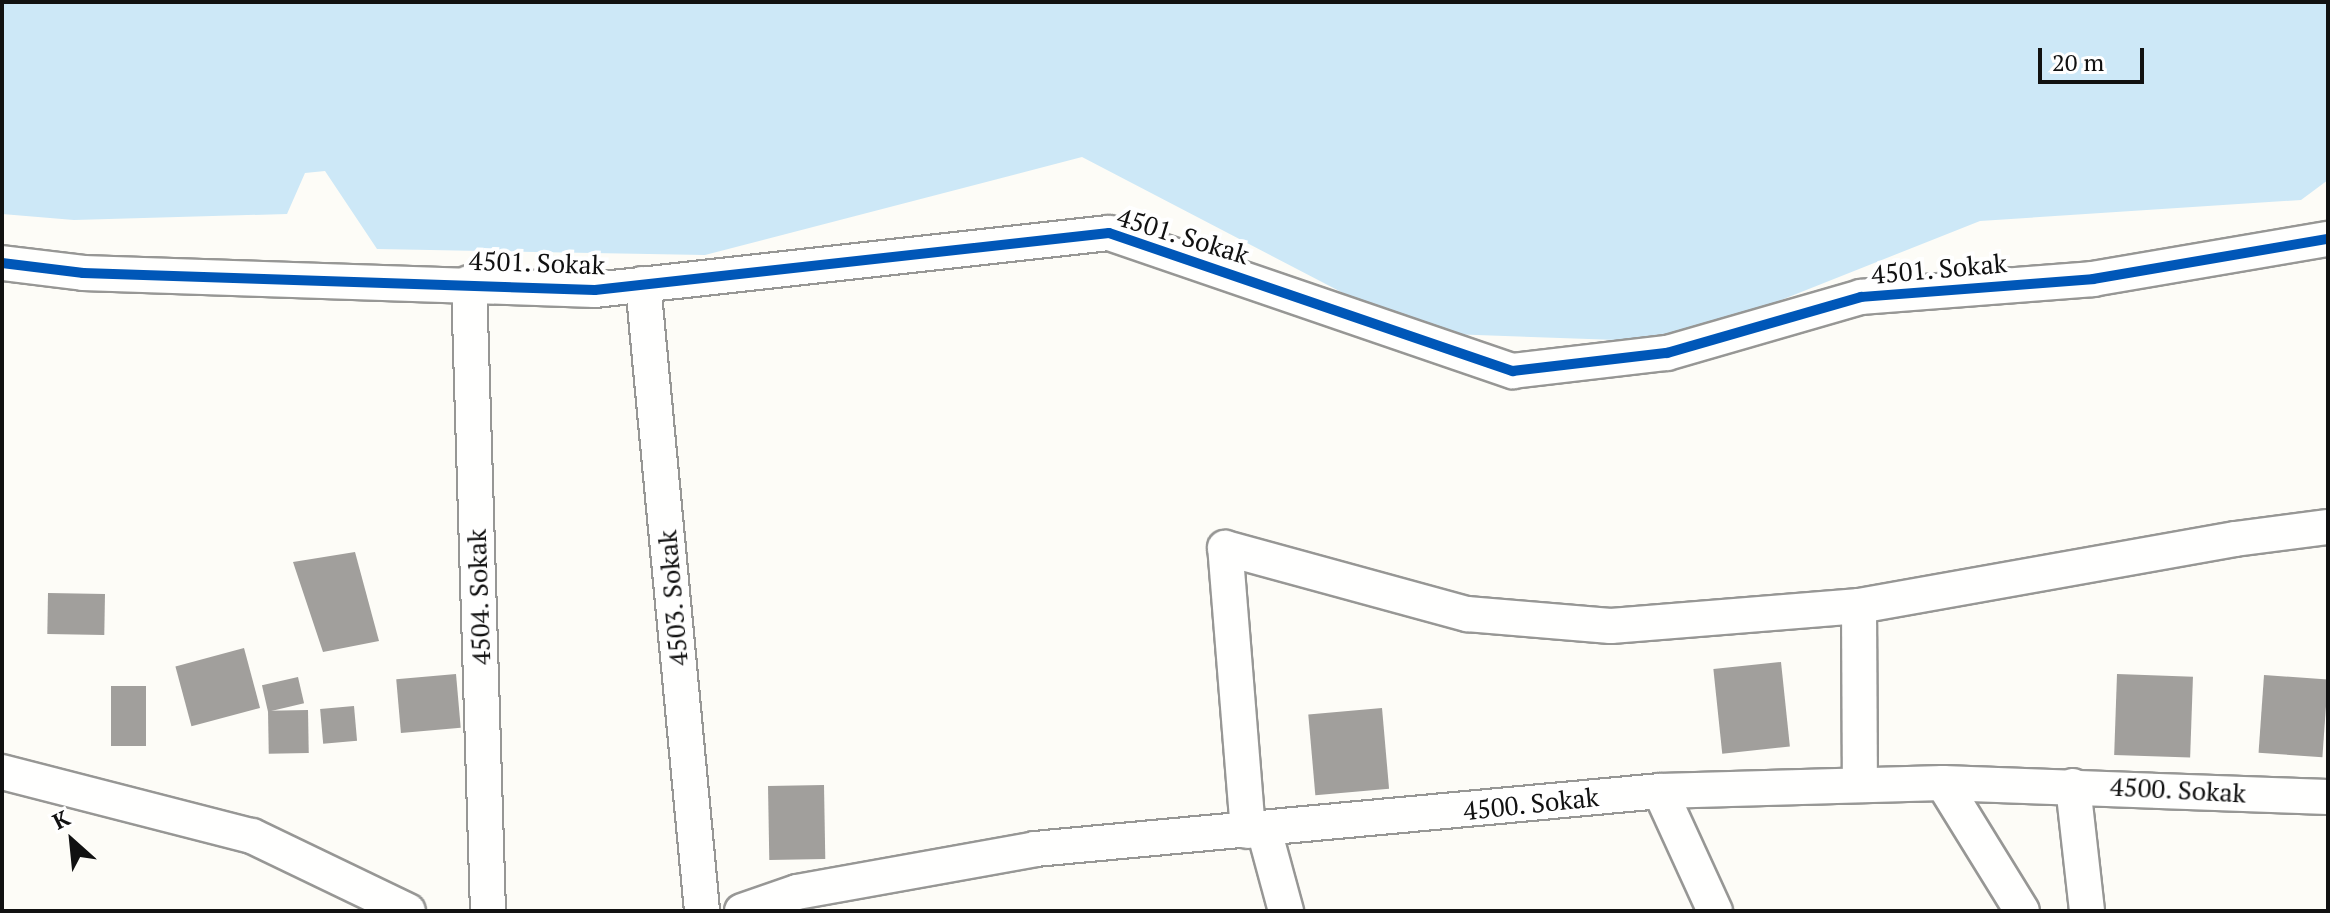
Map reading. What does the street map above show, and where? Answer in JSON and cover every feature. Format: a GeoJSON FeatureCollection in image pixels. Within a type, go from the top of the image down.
{"type":"FeatureCollection","features":[{"type":"Feature","properties":{"kind":"street","name":"4501. Sokak"},"geometry":{"type":"LineString","coordinates":[[2,263],[83,273],[326,284],[469,283],[595,290],[1109,233],[1513,371],[1667,353],[1861,297],[2093,279],[2326,243]]}},
{"type":"Feature","properties":{"kind":"street","name":"4504. Sokak"},"geometry":{"type":"LineString","coordinates":[[469,283],[488,911]]}},
{"type":"Feature","properties":{"kind":"street","name":"4503. Sokak"},"geometry":{"type":"LineString","coordinates":[[643,284],[702,911]]}},
{"type":"Feature","properties":{"kind":"street"},"geometry":{"type":"LineString","coordinates":[[1286,911],[1256,830],[1225,548],[1418,604],[1515,621],[1611,626],[1859,606],[2235,539],[2328,527]]}},
{"type":"Feature","properties":{"kind":"street"},"geometry":{"type":"LineString","coordinates":[[1859,606],[1860,785]]}},
{"type":"Feature","properties":{"kind":"street"},"geometry":{"type":"LineString","coordinates":[[2,772],[252,836],[408,911]]}},
{"type":"Feature","properties":{"kind":"street"},"geometry":{"type":"LineString","coordinates":[[1943,783],[2022,911]]}},
{"type":"Feature","properties":{"kind":"street","name":"4500. Sokak"},"geometry":{"type":"LineString","coordinates":[[742,911],[1035,849],[1660,791],[1943,783],[2328,797]]}},
{"type":"Feature","properties":{"kind":"street"},"geometry":{"type":"LineString","coordinates":[[2073,786],[2087,911]]}},
{"type":"Feature","properties":{"kind":"street"},"geometry":{"type":"LineString","coordinates":[[1660,791],[1715,911]]}},
{"type":"Feature","properties":{"kind":"water"},"geometry":{"type":"Polygon","coordinates":[[[2,2],[2328,2],[2328,180],[2301,200],[1980,221],[1675,342],[1420,333],[1082,157],[705,255],[377,249],[325,171],[305,173],[287,214],[74,220],[2,214],[2,2]]]}},
{"type":"Feature","properties":{"kind":"building"},"geometry":{"type":"Polygon","coordinates":[[[355,552],[379,641],[323,652],[293,562],[355,552]]]}},
{"type":"Feature","properties":{"kind":"building"},"geometry":{"type":"Polygon","coordinates":[[[48,593],[105,594],[104,635],[47,634],[48,593]]]}},
{"type":"Feature","properties":{"kind":"building"},"geometry":{"type":"Polygon","coordinates":[[[244,648],[260,708],[191,726],[175,666],[244,648]]]}},
{"type":"Feature","properties":{"kind":"building"},"geometry":{"type":"Polygon","coordinates":[[[1781,662],[1790,747],[1722,754],[1713,669],[1781,662]]]}},
{"type":"Feature","properties":{"kind":"building"},"geometry":{"type":"Polygon","coordinates":[[[456,674],[461,728],[401,733],[396,679],[456,674]]]}},
{"type":"Feature","properties":{"kind":"building"},"geometry":{"type":"Polygon","coordinates":[[[2117,674],[2193,677],[2190,758],[2114,755],[2117,674]]]}},
{"type":"Feature","properties":{"kind":"building"},"geometry":{"type":"Polygon","coordinates":[[[2264,675],[2328,679],[2322,757],[2259,753],[2264,675]]]}},
{"type":"Feature","properties":{"kind":"building"},"geometry":{"type":"Polygon","coordinates":[[[298,677],[304,703],[268,712],[262,685],[298,677]]]}},
{"type":"Feature","properties":{"kind":"building"},"geometry":{"type":"Polygon","coordinates":[[[111,686],[146,686],[146,746],[111,746],[111,686]]]}},
{"type":"Feature","properties":{"kind":"building"},"geometry":{"type":"Polygon","coordinates":[[[354,706],[357,741],[323,744],[320,709],[354,706]]]}},
{"type":"Feature","properties":{"kind":"building"},"geometry":{"type":"Polygon","coordinates":[[[1382,708],[1389,789],[1315,795],[1308,714],[1382,708]]]}},
{"type":"Feature","properties":{"kind":"building"},"geometry":{"type":"Polygon","coordinates":[[[308,710],[309,753],[269,754],[268,711],[308,710]]]}},
{"type":"Feature","properties":{"kind":"building"},"geometry":{"type":"Polygon","coordinates":[[[824,785],[825,859],[769,860],[768,786],[824,785]]]}},
{"type":"Feature","properties":{"kind":"cycle path"},"geometry":{"type":"LineString","coordinates":[[2,263],[83,273],[595,290],[1109,233],[1513,371],[1667,353],[1861,297],[2093,279],[2328,239]]}}]}
